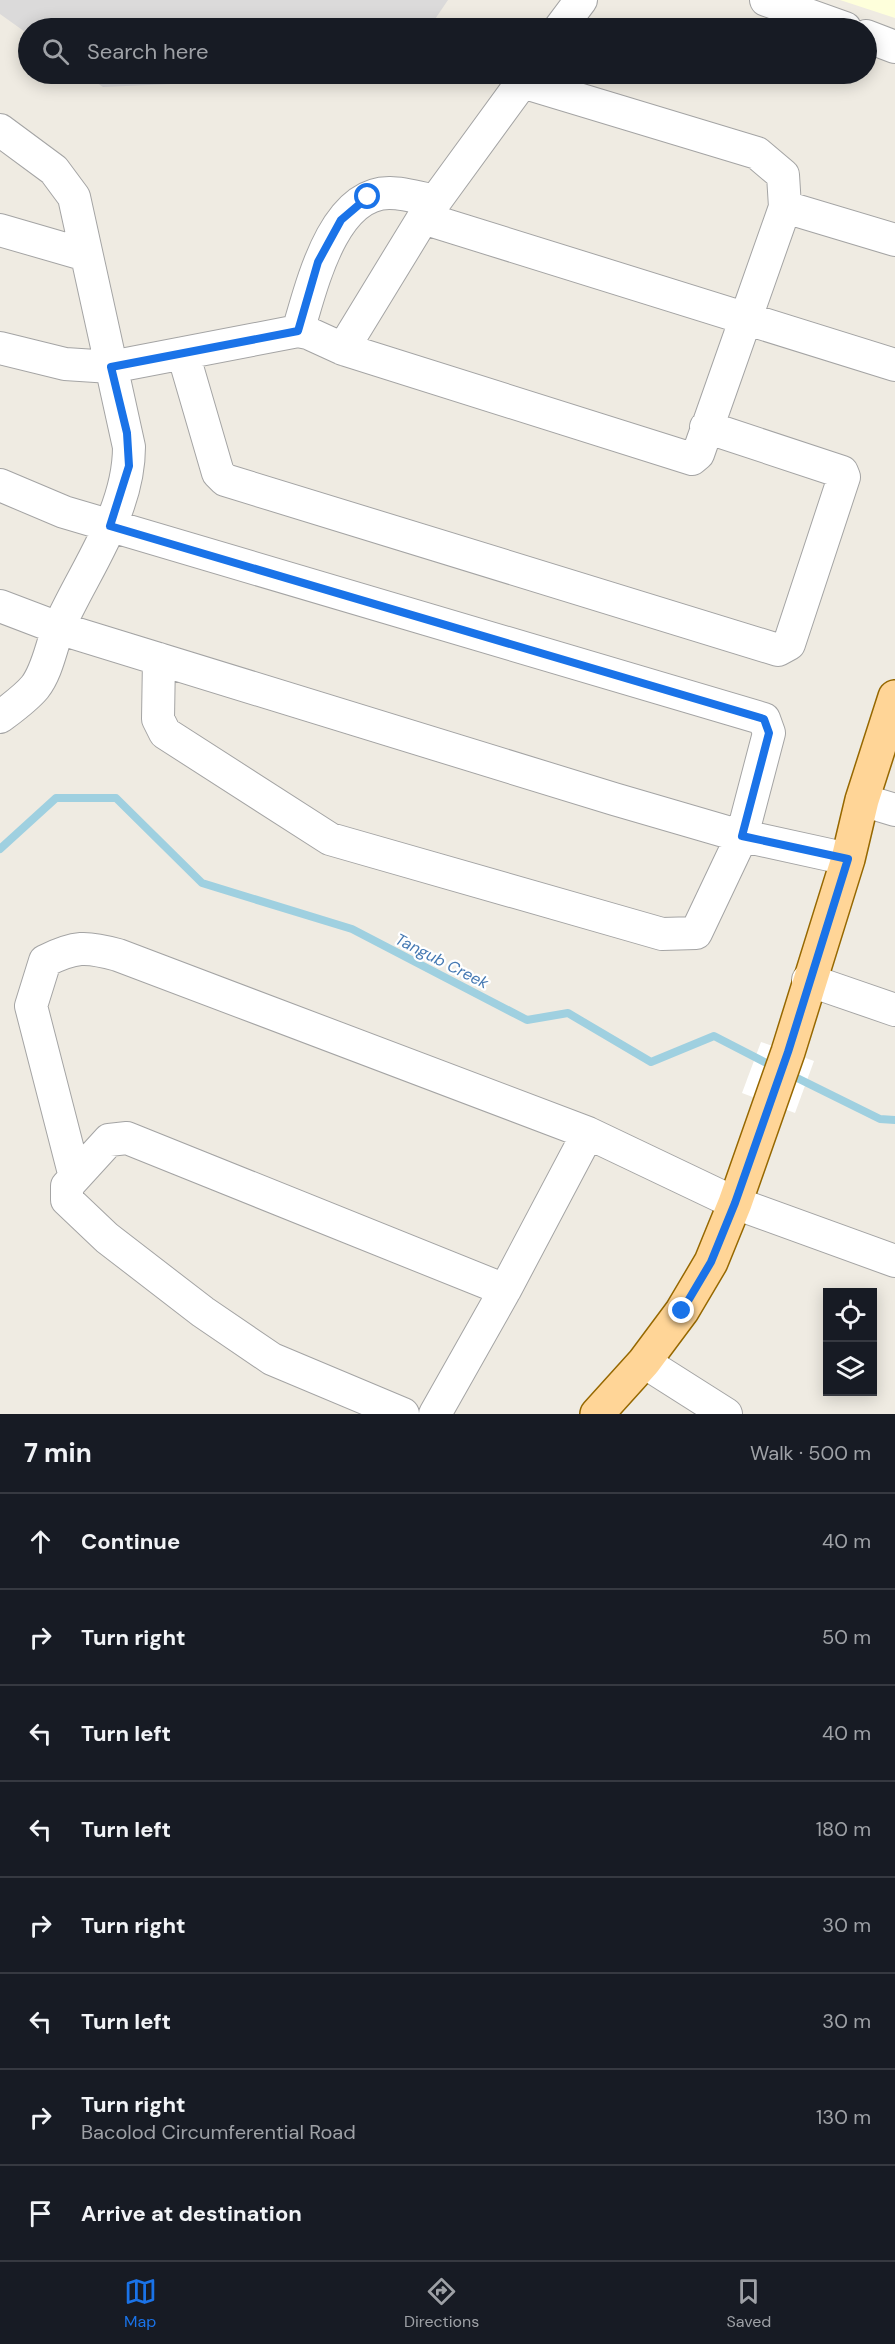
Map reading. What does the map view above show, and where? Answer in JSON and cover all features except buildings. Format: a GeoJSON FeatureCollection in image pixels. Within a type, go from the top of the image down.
{"type":"FeatureCollection","features":[{"type":"Feature","properties":{"kind":"main road"},"geometry":{"type":"LineString","coordinates":[[597,1414],[644,1362],[682,1311],[711,1262],[735,1203],[788,1052],[808,980],[848,859],[861,800],[895,697]]}},
{"type":"Feature","properties":{"kind":"street"},"geometry":{"type":"LineString","coordinates":[[568,18],[581,0]]}},
{"type":"Feature","properties":{"kind":"street"},"geometry":{"type":"LineString","coordinates":[[766,0],[817,18]]}},
{"type":"Feature","properties":{"kind":"street"},"geometry":{"type":"LineString","coordinates":[[877,40],[895,46]]}},
{"type":"Feature","properties":{"kind":"street"},"geometry":{"type":"LineString","coordinates":[[343,349],[429,209],[521,84]]}},
{"type":"Feature","properties":{"kind":"street"},"geometry":{"type":"LineString","coordinates":[[0,348],[65,364],[111,367],[298,331],[308,333],[343,349],[684,459],[692,459],[698,454],[785,207],[783,175],[757,153],[544,84]]}},
{"type":"Feature","properties":{"kind":"street"},"geometry":{"type":"LineString","coordinates":[[0,130],[65,182],[74,197],[127,433],[129,466],[110,526],[58,628],[36,686],[0,717]]}},
{"type":"Feature","properties":{"kind":"street"},"geometry":{"type":"LineString","coordinates":[[298,331],[318,262],[341,220],[368,197],[389,192],[429,209],[745,318],[895,365]]}},
{"type":"Feature","properties":{"kind":"street"},"geometry":{"type":"LineString","coordinates":[[785,207],[895,240]]}},
{"type":"Feature","properties":{"kind":"street"},"geometry":{"type":"LineString","coordinates":[[0,230],[86,255]]}},
{"type":"Feature","properties":{"kind":"street"},"geometry":{"type":"LineString","coordinates":[[183,353],[218,473],[225,480],[778,650],[784,649],[789,645],[844,477],[842,472],[706,427]]}},
{"type":"Feature","properties":{"kind":"street"},"geometry":{"type":"LineString","coordinates":[[0,485],[64,512],[764,719],[769,733],[742,836],[696,933],[662,934],[330,839],[165,733],[158,719],[159,659]]}},
{"type":"Feature","properties":{"kind":"street"},"geometry":{"type":"LineString","coordinates":[[0,606],[58,628],[742,836],[848,859]]}},
{"type":"Feature","properties":{"kind":"street"},"geometry":{"type":"LineString","coordinates":[[861,800],[895,810]]}},
{"type":"Feature","properties":{"kind":"street"},"geometry":{"type":"LineString","coordinates":[[75,1177],[31,1006],[45,961],[67,950],[90,947],[118,955],[588,1133],[735,1203],[895,1261]]}},
{"type":"Feature","properties":{"kind":"street"},"geometry":{"type":"LineString","coordinates":[[808,980],[895,1010]]}},
{"type":"Feature","properties":{"kind":"street"},"geometry":{"type":"LineString","coordinates":[[435,1414],[505,1290],[588,1133]]}},
{"type":"Feature","properties":{"kind":"street"},"geometry":{"type":"LineString","coordinates":[[403,1414],[272,1359],[203,1312],[107,1238],[67,1200],[67,1186],[109,1140],[127,1138],[505,1290]]}},
{"type":"Feature","properties":{"kind":"street"},"geometry":{"type":"LineString","coordinates":[[644,1362],[726,1414]]}},
{"type":"Feature","properties":{"kind":"shaded area"},"geometry":{"type":"Polygon","coordinates":[[[0,0],[448,0],[436,18],[18,18],[18,27],[0,14],[0,0]]]}},
{"type":"Feature","properties":{"kind":"shaded area"},"geometry":{"type":"Polygon","coordinates":[[[840,0],[895,0],[895,18],[840,0]]]}},
{"type":"Feature","properties":{"kind":"shaded area"},"geometry":{"type":"Polygon","coordinates":[[[99,84],[171,84],[103,87],[99,84]]]}},
{"type":"Feature","properties":{"kind":"pier"},"geometry":{"type":"Polygon","coordinates":[[[761,1042],[814,1061],[795,1113],[742,1093],[761,1042]]]}},
{"type":"Feature","properties":{"kind":"waterway","name":"Tangub Creek"},"geometry":{"type":"LineString","coordinates":[[0,849],[56,798],[116,798],[202,883],[352,929],[527,1020],[568,1013],[651,1062],[714,1036],[774,1067]]}},
{"type":"Feature","properties":{"kind":"waterway","name":"Tangub Creek"},"geometry":{"type":"LineString","coordinates":[[787,1073],[880,1119],[895,1120]]}},
{"type":"Feature","properties":{"kind":"route"},"geometry":{"type":"LineString","coordinates":[[368,197],[341,220],[318,262],[298,331],[111,367],[127,433],[129,466],[110,526],[764,719],[768,724],[769,733],[742,836],[848,859],[808,980],[771,1104],[735,1203],[711,1262],[682,1311]]}}]}
